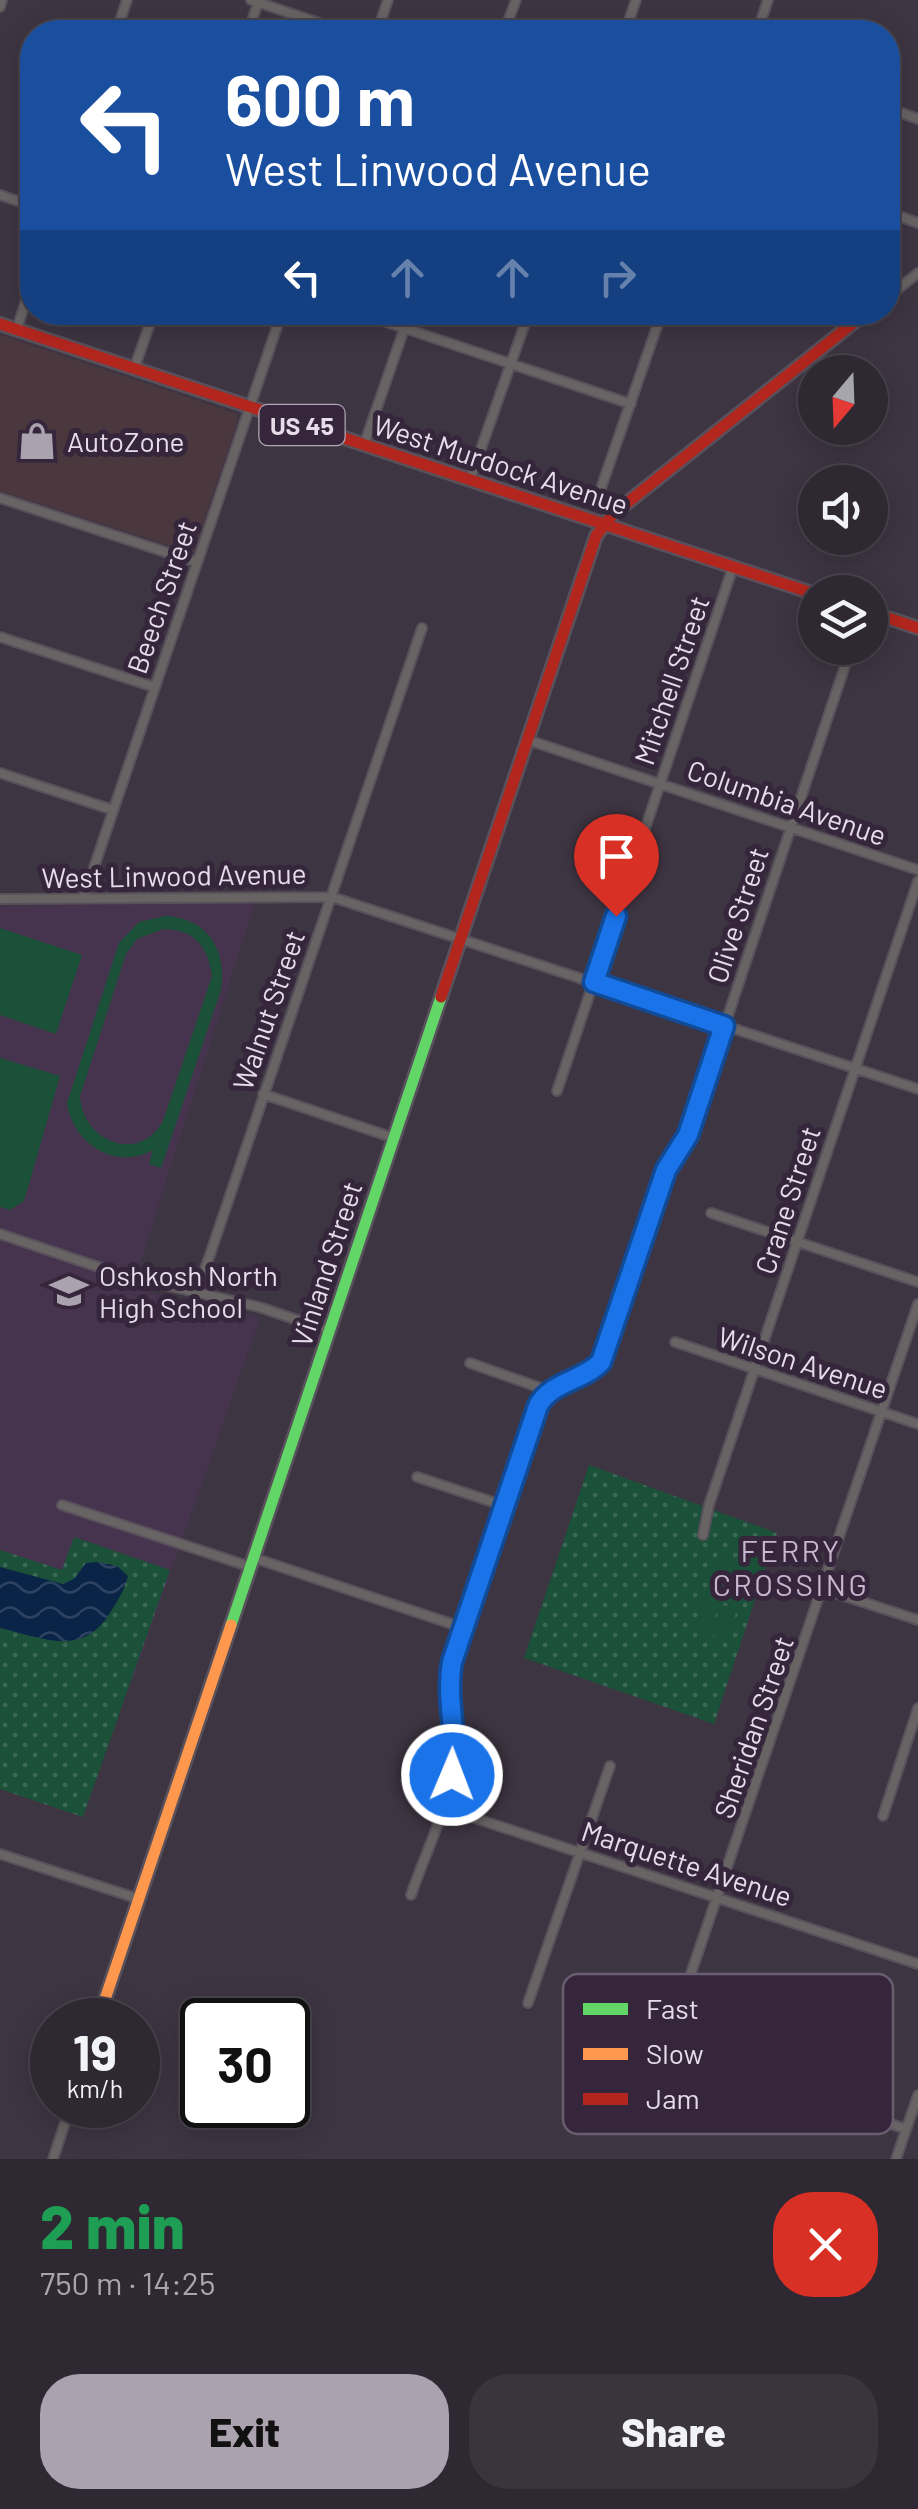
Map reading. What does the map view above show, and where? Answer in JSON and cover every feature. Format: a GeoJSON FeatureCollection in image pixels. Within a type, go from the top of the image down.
{"type":"FeatureCollection","features":[{"type":"Feature","properties":{"kind":"street"},"geometry":{"type":"LineString","coordinates":[[256,1],[311,20]]}},
{"type":"Feature","properties":{"kind":"street"},"geometry":{"type":"LineString","coordinates":[[16,330],[20,318]]}},
{"type":"Feature","properties":{"kind":"street","name":"West Murdock Avenue"},"geometry":{"type":"LineString","coordinates":[[0,324],[798,588]]}},
{"type":"Feature","properties":{"kind":"street"},"geometry":{"type":"LineString","coordinates":[[134,369],[149,325]]}},
{"type":"Feature","properties":{"kind":"street","name":"Beech Street"},"geometry":{"type":"LineString","coordinates":[[84,898],[277,325]]}},
{"type":"Feature","properties":{"kind":"street"},"geometry":{"type":"LineString","coordinates":[[395,325],[631,404]]}},
{"type":"Feature","properties":{"kind":"street"},"geometry":{"type":"LineString","coordinates":[[364,445],[405,325]]}},
{"type":"Feature","properties":{"kind":"street"},"geometry":{"type":"LineString","coordinates":[[470,480],[525,325]]}},
{"type":"Feature","properties":{"kind":"street"},"geometry":{"type":"LineString","coordinates":[[600,490],[658,325]]}},
{"type":"Feature","properties":{"kind":"street"},"geometry":{"type":"LineString","coordinates":[[604,525],[851,325]]}},
{"type":"Feature","properties":{"kind":"street"},"geometry":{"type":"LineString","coordinates":[[0,498],[196,562]]}},
{"type":"Feature","properties":{"kind":"street","name":"Vinland Street"},"geometry":{"type":"LineString","coordinates":[[105,1998],[596,536],[604,525]]}},
{"type":"Feature","properties":{"kind":"street","name":"Mitchell Street"},"geometry":{"type":"LineString","coordinates":[[557,1092],[733,567]]}},
{"type":"Feature","properties":{"kind":"street"},"geometry":{"type":"LineString","coordinates":[[888,618],[918,628]]}},
{"type":"Feature","properties":{"kind":"street","name":"Walnut Street"},"geometry":{"type":"LineString","coordinates":[[196,1293],[422,628]]}},
{"type":"Feature","properties":{"kind":"street"},"geometry":{"type":"LineString","coordinates":[[0,637],[154,688]]}},
{"type":"Feature","properties":{"kind":"street","name":"Olive Street"},"geometry":{"type":"LineString","coordinates":[[549,1391],[588,1373],[601,1362],[666,1170],[688,1135],[845,665]]}},
{"type":"Feature","properties":{"kind":"street","name":"Columbia Avenue"},"geometry":{"type":"LineString","coordinates":[[528,740],[918,870]]}},
{"type":"Feature","properties":{"kind":"street"},"geometry":{"type":"LineString","coordinates":[[0,773],[112,810]]}},
{"type":"Feature","properties":{"kind":"street","name":"Crane Street"},"geometry":{"type":"LineString","coordinates":[[703,1534],[709,1505],[918,881]]}},
{"type":"Feature","properties":{"kind":"street","name":"West Linwood Avenue"},"geometry":{"type":"LineString","coordinates":[[0,899],[332,897],[918,1089]]}},
{"type":"Feature","properties":{"kind":"street"},"geometry":{"type":"LineString","coordinates":[[263,1094],[394,1138]]}},
{"type":"Feature","properties":{"kind":"street"},"geometry":{"type":"LineString","coordinates":[[711,1213],[918,1282]]}},
{"type":"Feature","properties":{"kind":"street"},"geometry":{"type":"LineString","coordinates":[[0,1234],[122,1275],[272,1311],[330,1330]]}},
{"type":"Feature","properties":{"kind":"street","name":"Sheridan Street"},"geometry":{"type":"LineString","coordinates":[[692,1974],[918,1304]]}},
{"type":"Feature","properties":{"kind":"street","name":"Wilson Avenue"},"geometry":{"type":"LineString","coordinates":[[675,1342],[918,1424]]}},
{"type":"Feature","properties":{"kind":"street"},"geometry":{"type":"LineString","coordinates":[[410,1895],[442,1807],[455,1754],[448,1680],[538,1406],[549,1391],[470,1363]]}},
{"type":"Feature","properties":{"kind":"street"},"geometry":{"type":"LineString","coordinates":[[418,1476],[505,1506]]}},
{"type":"Feature","properties":{"kind":"street"},"geometry":{"type":"LineString","coordinates":[[62,1505],[464,1628]]}},
{"type":"Feature","properties":{"kind":"street"},"geometry":{"type":"LineString","coordinates":[[823,1589],[918,1620]]}},
{"type":"Feature","properties":{"kind":"street"},"geometry":{"type":"LineString","coordinates":[[883,1816],[918,1708]]}},
{"type":"Feature","properties":{"kind":"street"},"geometry":{"type":"LineString","coordinates":[[528,2004],[610,1766]]}},
{"type":"Feature","properties":{"kind":"street","name":"Marquette Avenue"},"geometry":{"type":"LineString","coordinates":[[442,1807],[918,1964]]}},
{"type":"Feature","properties":{"kind":"street"},"geometry":{"type":"LineString","coordinates":[[0,1854],[138,1900]]}},
{"type":"Feature","properties":{"kind":"street"},"geometry":{"type":"LineString","coordinates":[[896,2159],[918,2095]]}},
{"type":"Feature","properties":{"kind":"street"},"geometry":{"type":"LineString","coordinates":[[893,2125],[906,2129]]}},
{"type":"Feature","properties":{"kind":"street"},"geometry":{"type":"LineString","coordinates":[[53,2159],[63,2128]]}},
{"type":"Feature","properties":{"kind":"shaded area"},"geometry":{"type":"Polygon","coordinates":[[[0,335],[237,414],[193,553],[0,491],[0,335]]]}},
{"type":"Feature","properties":{"kind":"shaded area","name":"Oshkosh North High School"},"geometry":{"type":"Polygon","coordinates":[[[255,903],[132,1288],[260,1318],[134,1677],[0,1653],[0,906],[255,903]]]}},
{"type":"Feature","properties":{"kind":"green space"},"geometry":{"type":"Polygon","coordinates":[[[165,916],[193,923],[211,939],[221,962],[221,990],[161,1168],[149,1164],[153,1150],[124,1157],[98,1150],[78,1131],[67,1103],[119,943],[139,922],[165,916]],[[163,929],[137,939],[126,954],[80,1096],[90,1125],[113,1142],[140,1142],[163,1121],[212,976],[198,941],[163,929]]]}},
{"type":"Feature","properties":{"kind":"green space"},"geometry":{"type":"Polygon","coordinates":[[[0,928],[82,955],[56,1034],[0,1015],[0,928]]]}},
{"type":"Feature","properties":{"kind":"green space"},"geometry":{"type":"Polygon","coordinates":[[[0,1058],[60,1076],[24,1201],[10,1210],[0,1207],[0,1058]]]}},
{"type":"Feature","properties":{"kind":"green space"},"geometry":{"type":"Polygon","coordinates":[[[589,1465],[777,1533],[714,1724],[524,1658],[589,1465]]]}},
{"type":"Feature","properties":{"kind":"green space"},"geometry":{"type":"Polygon","coordinates":[[[74,1537],[170,1570],[83,1817],[0,1789],[0,1550],[62,1570],[74,1537]]]}},
{"type":"Feature","properties":{"kind":"green space"},"geometry":{"type":"Polygon","coordinates":[[[722,1558],[758,1568],[752,1591],[716,1582],[722,1558]]]}},
{"type":"Feature","properties":{"kind":"green space"},"geometry":{"type":"Polygon","coordinates":[[[704,1599],[719,1604],[710,1635],[695,1631],[704,1599]]]}},
{"type":"Feature","properties":{"kind":"green space"},"geometry":{"type":"Polygon","coordinates":[[[723,1605],[737,1609],[728,1641],[713,1636],[723,1605]]]}},
{"type":"Feature","properties":{"kind":"water"},"geometry":{"type":"Polygon","coordinates":[[[86,1563],[117,1566],[128,1576],[110,1613],[87,1636],[46,1640],[0,1628],[0,1567],[63,1584],[74,1579],[86,1563]]]}},
{"type":"Feature","properties":{"kind":"traffic: fast"},"geometry":{"type":"LineString","coordinates":[[231,1625],[441,997]]}},
{"type":"Feature","properties":{"kind":"traffic: slow"},"geometry":{"type":"LineString","coordinates":[[105,1998],[231,1625]]}},
{"type":"Feature","properties":{"kind":"traffic: jam"},"geometry":{"type":"LineString","coordinates":[[0,324],[798,588]]}},
{"type":"Feature","properties":{"kind":"traffic: jam"},"geometry":{"type":"LineString","coordinates":[[441,997],[596,536],[613,514],[851,325]]}},
{"type":"Feature","properties":{"kind":"traffic: jam"},"geometry":{"type":"LineString","coordinates":[[888,618],[918,628]]}},
{"type":"Feature","properties":{"kind":"place","name":"AutoZone"},"geometry":{"type":"Point","coordinates":[37,441]}},
{"type":"Feature","properties":{"kind":"place","name":"Oshkosh North High School"},"geometry":{"type":"Point","coordinates":[69,1291]}},
{"type":"Feature","properties":{"kind":"district","name":"FERRY CROSSING"},"geometry":{"type":"Point","coordinates":[791,1567]}},
{"type":"Feature","properties":{"kind":"route"},"geometry":{"type":"LineString","coordinates":[[452,1775],[455,1741],[448,1697],[452,1662],[538,1406],[549,1391],[581,1378],[601,1362],[666,1170],[688,1135],[724,1026],[594,982],[616,916]]}}]}
